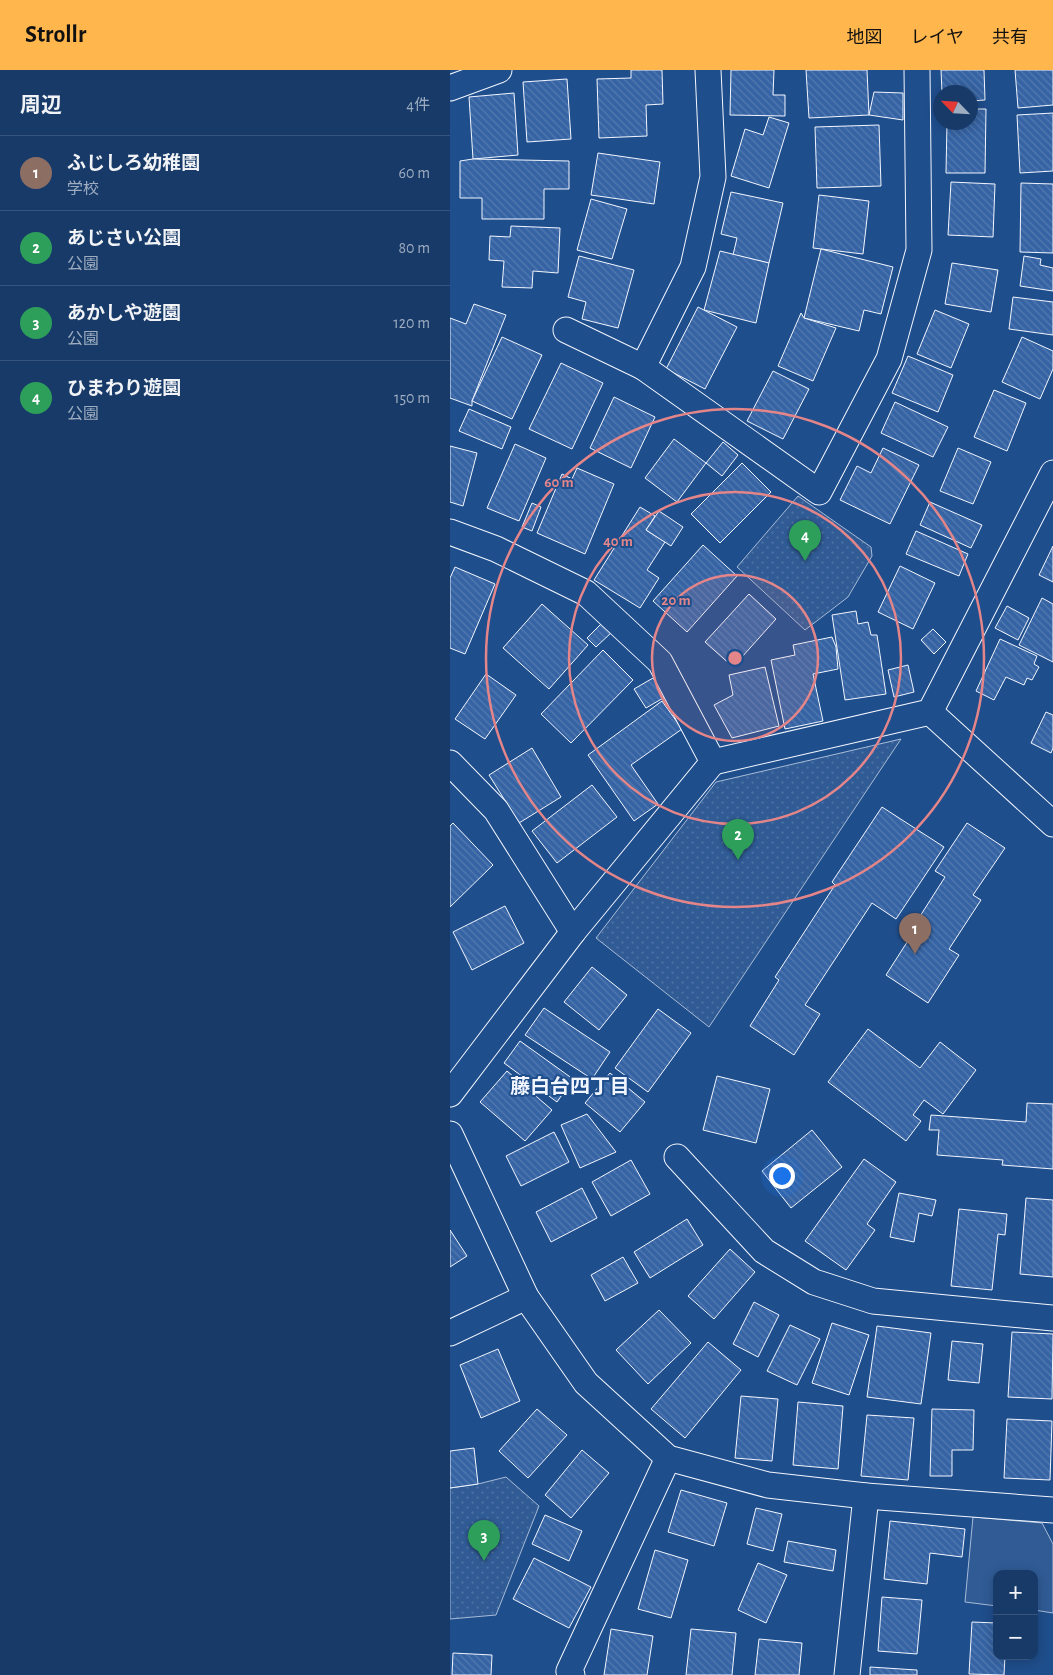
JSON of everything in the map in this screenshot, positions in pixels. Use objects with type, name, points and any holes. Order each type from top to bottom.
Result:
[{"type":"street","points":[[450,88],[499,70]]},
{"type":"street","points":[[643,367],[693,267],[713,177],[708,70]]},
{"type":"street","points":[[566,330],[643,367],[819,492],[889,359],[918,250],[917,70]]},
{"type":"street","points":[[450,1094],[573,932],[713,762],[930,712],[1053,473]]},
{"type":"street","points":[[450,532],[496,549],[586,593],[660,662],[713,762]]},
{"type":"street","points":[[930,712],[1053,824]]},
{"type":"street","points":[[450,763],[496,810],[573,932]]},
{"type":"street","points":[[450,1134],[526,1297],[586,1382],[668,1458],[768,1485],[866,1496],[1053,1510]]},
{"type":"street","points":[[677,1157],[764,1251],[814,1282],[873,1301],[1053,1318]]},
{"type":"street","points":[[450,1333],[526,1297]]},
{"type":"street","points":[[572,1675],[569,1671],[668,1458]]},
{"type":"street","points":[[847,1675],[866,1496]]},
{"type":"shaded area","points":[[798,496],[871,547],[872,556],[848,597],[805,630],[737,567]]},
{"type":"shaded area","points":[[901,739],[709,1027],[596,938],[716,782]]},
{"type":"shaded area","points":[[506,1477],[539,1506],[496,1615],[450,1619],[450,1488]]},
{"type":"shaded area","points":[[973,1517],[1042,1523],[1053,1544],[1053,1613],[1038,1611],[1038,1570],[993,1570],[993,1606],[965,1602]]},
{"type":"building","points":[[631,70],[662,70],[663,104],[646,105],[647,136],[599,138],[597,79],[631,78]]},
{"type":"building","points":[[731,70],[774,70],[773,95],[785,95],[785,116],[730,115]]},
{"type":"building","points":[[806,70],[867,70],[869,115],[809,118]]},
{"type":"building","points":[[941,70],[984,70],[985,100],[978,100],[978,85],[942,85]]},
{"type":"building","points":[[1015,70],[1053,70],[1053,105],[1018,108]]},
{"type":"building","points":[[567,79],[571,139],[527,142],[523,82]]},
{"type":"building","points":[[874,92],[903,93],[903,120],[869,115]]},
{"type":"building","points":[[514,93],[518,155],[473,159],[469,97]]},
{"type":"building","points":[[978,109],[986,109],[985,173],[946,173],[947,130],[978,130]]},
{"type":"building","points":[[1053,113],[1053,171],[1020,173],[1017,115]]},
{"type":"building","points":[[769,117],[789,123],[769,188],[731,176],[745,129],[763,135]]},
{"type":"building","points":[[879,125],[881,186],[817,188],[815,127]]},
{"type":"building","points":[[598,153],[660,162],[654,204],[591,195]]},
{"type":"building","points":[[473,159],[569,161],[569,189],[544,189],[544,219],[482,219],[482,198],[460,198],[460,161]]},
{"type":"building","points":[[951,182],[995,184],[993,237],[948,235]]},
{"type":"building","points":[[1021,183],[1053,184],[1053,253],[1020,252]]},
{"type":"building","points":[[731,192],[783,203],[769,263],[733,255],[737,238],[721,234]]},
{"type":"building","points":[[819,195],[869,201],[863,254],[813,248]]},
{"type":"building","points":[[591,199],[627,209],[612,259],[577,250]]},
{"type":"building","points":[[511,226],[560,228],[558,273],[533,271],[532,288],[502,287],[504,261],[489,260],[490,236],[510,237]]},
{"type":"building","points":[[821,249],[893,267],[881,314],[864,310],[859,331],[804,318]]},
{"type":"building","points":[[720,251],[769,263],[756,323],[704,310]]},
{"type":"building","points":[[579,256],[634,270],[618,328],[582,319],[586,302],[568,297]]},
{"type":"building","points":[[1024,256],[1041,259],[1040,265],[1053,268],[1053,291],[1020,286]]},
{"type":"building","points":[[952,263],[998,270],[991,312],[945,304]]},
{"type":"building","points":[[1013,297],[1053,302],[1053,335],[1009,329]]},
{"type":"building","points":[[474,304],[506,315],[472,401],[472,406],[450,398],[450,318],[466,324]]},
{"type":"building","points":[[698,307],[737,327],[705,389],[666,369]]},
{"type":"building","points":[[935,310],[969,324],[951,368],[917,354]]},
{"type":"building","points":[[801,313],[804,318],[836,328],[813,381],[778,366]]},
{"type":"building","points":[[502,337],[542,355],[512,419],[472,401]]},
{"type":"building","points":[[1022,337],[1053,351],[1053,369],[1040,399],[1002,382]]},
{"type":"building","points":[[908,356],[953,375],[938,412],[892,393]]},
{"type":"building","points":[[561,363],[603,383],[572,449],[529,429]]},
{"type":"building","points":[[773,371],[809,389],[783,439],[747,421]]},
{"type":"building","points":[[994,390],[1026,403],[1007,451],[974,437]]},
{"type":"building","points":[[614,397],[655,417],[631,468],[590,448]]},
{"type":"building","points":[[895,402],[948,427],[933,457],[881,433]]},
{"type":"building","points":[[469,409],[511,427],[502,449],[459,431]]},
{"type":"building","points":[[674,439],[706,463],[677,502],[645,478]]},
{"type":"building","points":[[723,442],[738,455],[722,476],[706,463]]},
{"type":"building","points":[[515,444],[546,458],[519,521],[487,508]]},
{"type":"building","points":[[450,446],[477,453],[463,506],[450,502]]},
{"type":"building","points":[[883,448],[919,465],[890,524],[840,500],[857,466],[871,473]]},
{"type":"building","points":[[958,448],[991,462],[973,504],[940,491]]},
{"type":"building","points":[[742,463],[771,492],[720,543],[691,514]]},
{"type":"building","points":[[577,468],[614,484],[585,554],[537,533],[562,474],[572,479]]},
{"type":"building","points":[[930,502],[982,525],[971,548],[920,525]]},
{"type":"building","points":[[532,503],[541,507],[532,531],[522,527]]},
{"type":"building","points":[[640,507],[655,516],[646,530],[665,542],[647,570],[659,578],[640,608],[594,580]]},
{"type":"building","points":[[659,511],[683,527],[671,546],[646,530]]},
{"type":"building","points":[[916,531],[968,554],[959,576],[906,554]]},
{"type":"building","points":[[703,545],[737,576],[687,632],[653,601]]},
{"type":"building","points":[[1053,546],[1053,582],[1039,575]]},
{"type":"building","points":[[900,566],[935,583],[913,629],[878,612]]},
{"type":"building","points":[[455,567],[495,584],[465,654],[450,648],[450,578]]},
{"type":"building","points":[[749,594],[776,619],[733,667],[705,642]]},
{"type":"building","points":[[1042,598],[1053,604],[1053,662],[1019,645]]},
{"type":"building","points":[[542,604],[588,645],[549,689],[503,648]]},
{"type":"building","points":[[1007,606],[1029,618],[1018,640],[995,628]]},
{"type":"building","points":[[856,611],[858,624],[868,622],[871,635],[877,635],[886,694],[845,700],[832,615]]},
{"type":"building","points":[[602,623],[612,632],[596,647],[587,638]]},
{"type":"building","points":[[933,629],[946,642],[934,654],[921,640]]},
{"type":"building","points":[[832,637],[836,647],[838,669],[813,674],[823,721],[785,729],[771,660],[795,655],[793,645]]},
{"type":"building","points":[[1000,639],[1037,656],[1034,664],[1039,667],[1032,680],[1027,678],[1024,685],[1006,677],[994,700],[976,691]]},
{"type":"building","points":[[603,650],[633,680],[571,743],[541,714]]},
{"type":"building","points":[[908,665],[914,692],[894,697],[888,670]]},
{"type":"building","points":[[765,667],[779,726],[732,738],[714,705],[733,695],[729,675]]},
{"type":"building","points":[[486,674],[516,695],[485,739],[455,719]]},
{"type":"building","points":[[653,678],[665,697],[646,708],[634,689]]},
{"type":"building","points":[[662,701],[682,729],[631,765],[658,804],[634,821],[588,755]]},
{"type":"building","points":[[1046,712],[1053,715],[1053,748],[1051,753],[1031,743]]},
{"type":"building","points":[[532,748],[561,797],[519,823],[489,775]]},
{"type":"building","points":[[592,785],[617,817],[557,863],[532,831]]},
{"type":"building","points":[[882,807],[944,847],[896,919],[872,903],[805,1005],[820,1014],[794,1055],[750,1026],[779,980],[775,977],[835,885],[832,882]]},
{"type":"building","points":[[453,823],[493,865],[450,907],[450,826]]},
{"type":"building","points":[[967,823],[1005,848],[973,895],[981,900],[949,949],[959,955],[928,1003],[886,975],[911,936],[908,935],[945,877],[935,871]]},
{"type":"building","points":[[505,906],[524,943],[472,970],[453,932]]},
{"type":"building","points":[[592,967],[627,995],[599,1030],[564,1002]]},
{"type":"building","points":[[544,1008],[610,1052],[592,1079],[525,1035]]},
{"type":"building","points":[[658,1009],[691,1033],[648,1092],[615,1068]]},
{"type":"building","points":[[868,1029],[920,1068],[940,1042],[976,1070],[943,1114],[924,1100],[913,1115],[921,1121],[906,1141],[828,1082]]},
{"type":"building","points":[[520,1041],[573,1079],[557,1102],[504,1063]]},
{"type":"building","points":[[507,1071],[552,1110],[525,1141],[480,1102]]},
{"type":"building","points":[[610,1073],[645,1102],[620,1132],[585,1103]]},
{"type":"building","points":[[717,1076],[770,1089],[756,1143],[703,1130]]},
{"type":"building","points":[[1027,1103],[1053,1104],[1053,1169],[1002,1165],[1003,1160],[937,1155],[939,1130],[929,1130],[931,1115],[1026,1122]]},
{"type":"building","points":[[587,1114],[616,1152],[580,1168],[561,1125]]},
{"type":"building","points":[[812,1130],[842,1167],[791,1208],[762,1171]]},
{"type":"building","points":[[554,1132],[569,1162],[521,1186],[506,1156]]},
{"type":"building","points":[[864,1159],[896,1182],[867,1224],[875,1230],[846,1270],[805,1241]]},
{"type":"building","points":[[631,1160],[650,1194],[611,1216],[592,1182]]},
{"type":"building","points":[[582,1188],[597,1218],[551,1242],[536,1212]]},
{"type":"building","points":[[899,1193],[936,1200],[932,1216],[919,1213],[914,1242],[890,1237]]},
{"type":"building","points":[[1026,1198],[1053,1200],[1053,1277],[1020,1274]]},
{"type":"building","points":[[959,1209],[1007,1214],[1005,1235],[998,1234],[992,1290],[951,1286]]},
{"type":"building","points":[[687,1219],[703,1245],[650,1278],[634,1252]]},
{"type":"building","points":[[450,1230],[467,1256],[450,1267]]},
{"type":"building","points":[[730,1249],[755,1272],[714,1319],[688,1296]]},
{"type":"building","points":[[623,1257],[638,1283],[605,1301],[591,1275]]},
{"type":"building","points":[[754,1302],[779,1315],[758,1357],[733,1344]]},
{"type":"building","points":[[659,1310],[691,1343],[648,1384],[616,1350]]},
{"type":"building","points":[[832,1323],[869,1335],[849,1395],[812,1383]]},
{"type":"building","points":[[790,1325],[820,1339],[797,1385],[767,1371]]},
{"type":"building","points":[[877,1326],[931,1333],[921,1404],[867,1397]]},
{"type":"building","points":[[1012,1332],[1053,1334],[1052,1399],[1008,1397]]},
{"type":"building","points":[[952,1341],[983,1344],[979,1383],[948,1380]]},
{"type":"building","points":[[708,1342],[741,1370],[685,1438],[651,1409]]},
{"type":"building","points":[[498,1349],[520,1401],[481,1418],[460,1365]]},
{"type":"building","points":[[741,1396],[778,1399],[772,1461],[735,1458]]},
{"type":"building","points":[[798,1402],[843,1406],[838,1469],[793,1465]]},
{"type":"building","points":[[537,1409],[567,1435],[528,1478],[499,1451]]},
{"type":"building","points":[[932,1409],[974,1410],[973,1450],[952,1450],[952,1476],[930,1476]]},
{"type":"building","points":[[867,1415],[914,1418],[908,1480],[861,1476]]},
{"type":"building","points":[[1007,1419],[1052,1421],[1050,1480],[1004,1478]]},
{"type":"building","points":[[474,1448],[478,1484],[450,1488],[450,1451]]},
{"type":"building","points":[[582,1450],[609,1473],[571,1518],[545,1495]]},
{"type":"building","points":[[681,1490],[727,1503],[714,1546],[668,1532]]},
{"type":"building","points":[[756,1508],[782,1514],[773,1551],[747,1544]]},
{"type":"building","points":[[545,1515],[582,1531],[569,1561],[532,1544]]},
{"type":"building","points":[[890,1521],[965,1529],[962,1557],[930,1553],[927,1584],[884,1579]]},
{"type":"building","points":[[788,1541],[836,1550],[833,1571],[784,1562]]},
{"type":"building","points":[[655,1550],[688,1560],[671,1618],[638,1609]]},
{"type":"building","points":[[534,1558],[591,1587],[569,1628],[513,1599]]},
{"type":"building","points":[[758,1563],[787,1575],[766,1623],[738,1610]]},
{"type":"building","points":[[882,1597],[922,1600],[917,1654],[878,1651]]},
{"type":"building","points":[[972,1622],[993,1623],[993,1660],[1005,1660],[1004,1675],[969,1674]]},
{"type":"building","points":[[611,1629],[653,1636],[647,1675],[604,1675]]},
{"type":"building","points":[[691,1629],[736,1633],[732,1675],[686,1675]]},
{"type":"building","points":[[759,1639],[802,1643],[799,1675],[755,1675]]},
{"type":"building","points":[[453,1653],[492,1655],[491,1675],[452,1675]]},
{"type":"building","points":[[870,1667],[917,1670],[917,1675],[870,1675]]},
{"type":"place","name":"ひまわり遊園","points":[[805,561]]},
{"type":"place","name":"あじさい公園","points":[[738,860]]},
{"type":"place","name":"ふじしろ幼稚園","points":[[915,954]]},
{"type":"place","name":"あかしや遊園","points":[[484,1561]]},
{"type":"district","name":"藤白台四丁目","points":[[570,1087]]}]
